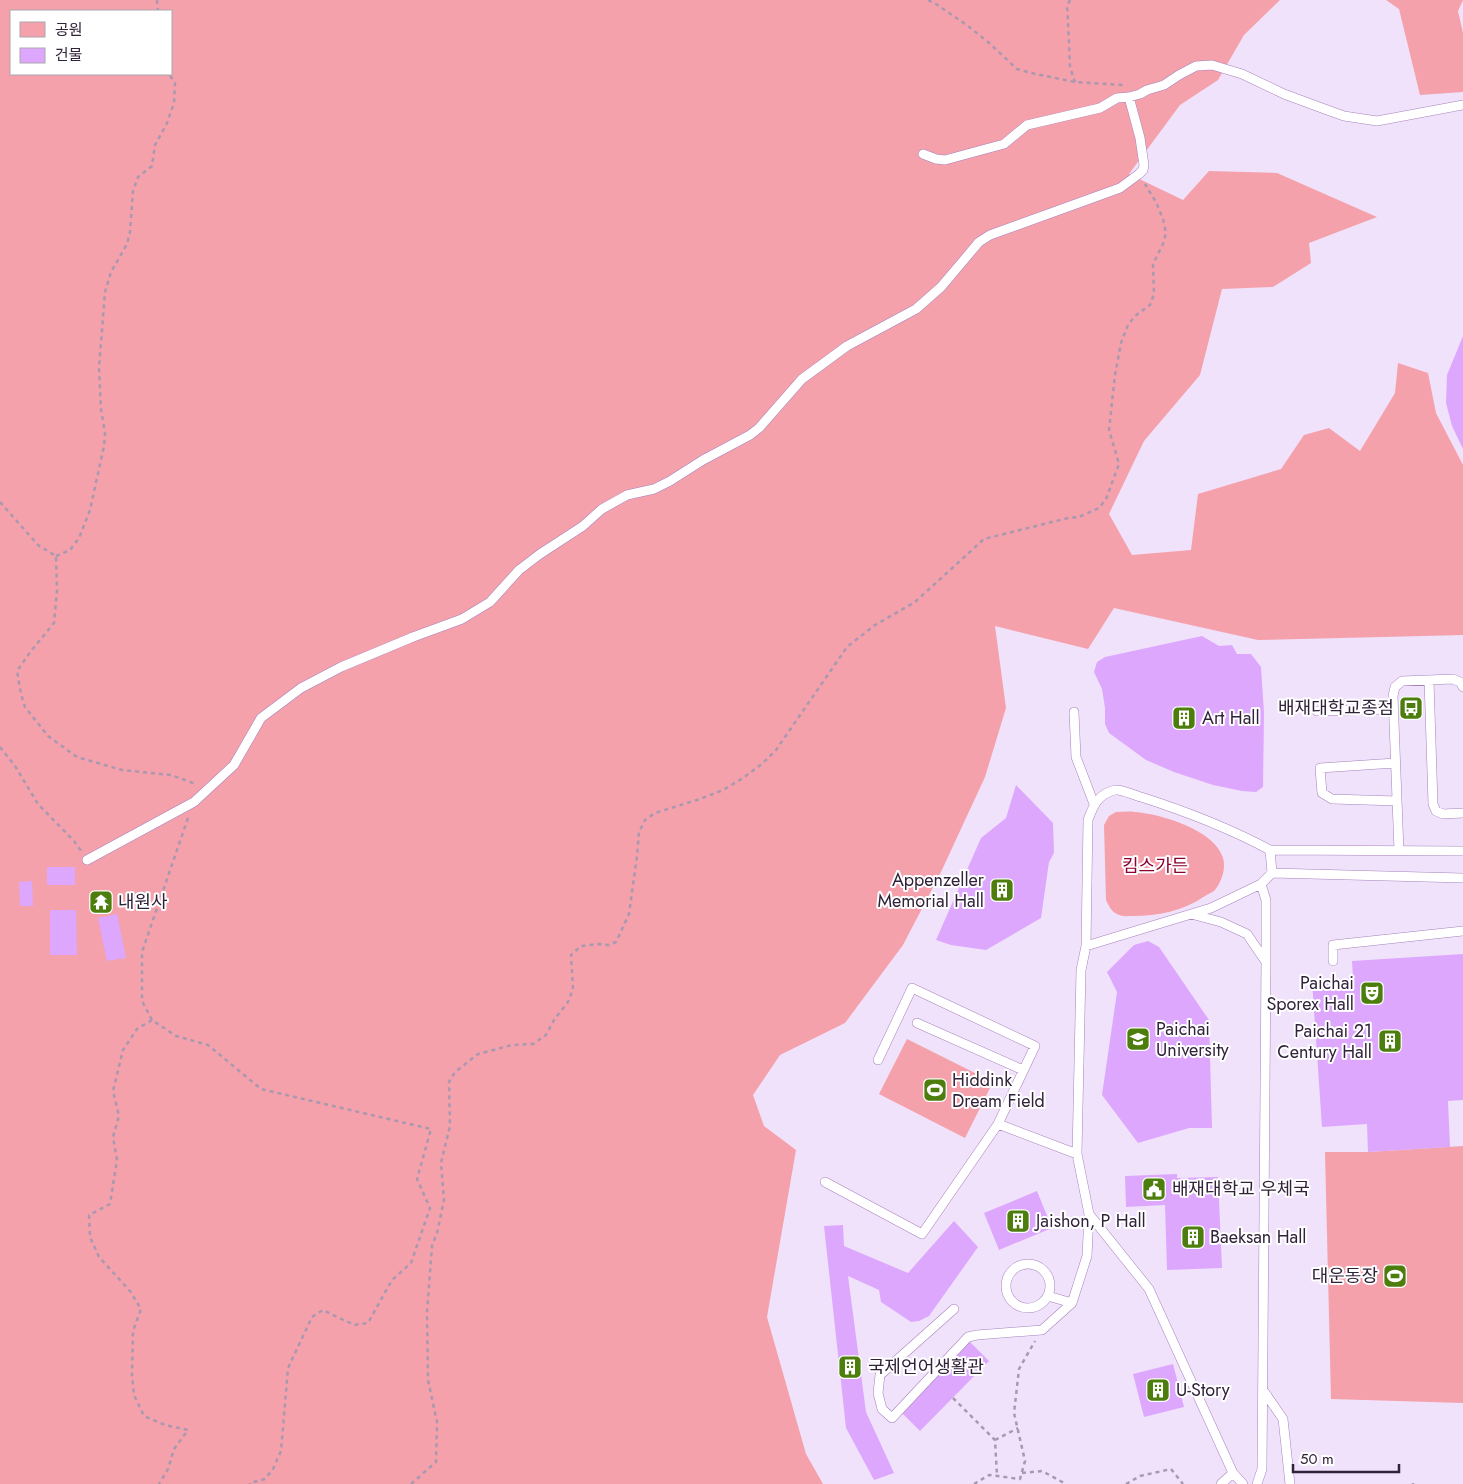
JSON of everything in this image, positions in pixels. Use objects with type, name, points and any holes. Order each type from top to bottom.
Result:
[{"type":"lane","points":[[923,154],[936,159],[946,160],[1004,144],[1027,125],[1100,108],[1117,98],[1140,94],[1164,85],[1196,66],[1212,65],[1242,74],[1284,94],[1344,116],[1377,121],[1463,105]]},
{"type":"lane","points":[[87,860],[194,802],[234,765],[260,718],[301,688],[341,667],[462,619],[490,602],[519,570],[583,526],[602,509],[627,495],[654,489],[670,481],[703,460],[750,435],[759,428],[802,379],[847,346],[916,308],[928,298],[941,287],[979,242],[990,235],[1120,188],[1143,170],[1144,165],[1140,138],[1129,97]]},
{"type":"lane","points":[[1399,851],[1393,696],[1396,687],[1402,681],[1453,679],[1460,682],[1463,687]]},
{"type":"lane","points":[[1429,680],[1433,804],[1436,812],[1443,814],[1463,813]]},
{"type":"lane","points":[[1317,711],[1394,709]]},
{"type":"lane","points":[[1074,712],[1076,756],[1094,804]]},
{"type":"lane","points":[[1395,763],[1320,768],[1322,794],[1332,799],[1397,801]]},
{"type":"lane","points":[[954,1309],[880,1375],[878,1393],[882,1409],[892,1418],[968,1337],[1042,1330],[1072,1303],[1087,1256],[1089,1214],[1077,1154],[1081,970],[1086,946],[1088,820],[1094,804],[1103,794],[1117,790],[1178,809],[1247,837],[1270,850],[1463,851]]},
{"type":"lane","points":[[1270,850],[1272,873]]},
{"type":"lane","points":[[1086,946],[1211,908],[1261,884],[1272,873],[1463,878]]},
{"type":"lane","points":[[1257,1484],[1262,1469],[1266,962],[1266,900],[1261,884]]},
{"type":"lane","points":[[1190,914],[1221,922],[1247,934],[1266,962]]},
{"type":"lane","points":[[1333,961],[1333,945],[1463,931]]},
{"type":"lane","points":[[825,1182],[922,1234],[998,1124],[1035,1046],[912,988],[878,1060]]},
{"type":"lane","points":[[918,1023],[1023,1070]]},
{"type":"lane","points":[[998,1124],[1077,1154]]},
{"type":"lane","points":[[1089,1214],[1149,1289],[1233,1473],[1243,1484]]},
{"type":"lane","points":[[1034,1265],[1046,1274],[1050,1288],[1048,1296],[1038,1306],[1024,1308],[1017,1306],[1008,1296],[1006,1289],[1009,1275],[1020,1266],[1034,1265]]},
{"type":"lane","points":[[1048,1296],[1072,1303]]},
{"type":"lane","points":[[1263,1390],[1283,1419],[1290,1484]]},
{"type":"lane","points":[[1221,1484],[1233,1473]]},
{"type":"path","points":[[928,0],[968,26],[1017,69],[1074,82],[1129,85],[1140,94]]},
{"type":"path","points":[[1070,0],[1067,6],[1068,30],[1070,67],[1074,82]]},
{"type":"path","points":[[56,556],[70,550],[79,538],[90,510],[104,446],[105,433],[100,410],[99,368],[105,292],[111,272],[127,244],[130,232],[133,191],[138,177],[152,166],[156,146],[174,103],[174,82],[170,75]]},
{"type":"path","points":[[410,1484],[436,1462],[437,1422],[428,1380],[427,1312],[432,1246],[437,1233],[444,1200],[441,1163],[450,1126],[449,1082],[455,1072],[478,1054],[512,1045],[533,1044],[546,1035],[554,1020],[568,1002],[573,989],[571,956],[581,946],[610,945],[616,942],[629,914],[639,832],[645,820],[655,813],[723,790],[763,763],[776,750],[847,647],[875,625],[915,602],[984,539],[1068,518],[1079,517],[1099,508],[1106,499],[1119,464],[1109,430],[1115,375],[1121,343],[1128,324],[1150,305],[1154,294],[1153,264],[1166,233],[1156,202],[1145,185],[1143,170]]},
{"type":"path","points":[[0,502],[38,545],[56,556]]},
{"type":"path","points":[[56,556],[57,590],[54,623],[17,671],[25,707],[48,736],[76,757],[122,770],[171,775],[197,783],[194,802],[142,952],[142,1001],[152,1020],[176,1036],[208,1045],[261,1089],[431,1129],[417,1179],[430,1208],[411,1264],[392,1280],[368,1323],[354,1326],[323,1310],[312,1318],[288,1368],[281,1452],[273,1470],[265,1479],[250,1484]]},
{"type":"path","points":[[0,747],[15,766],[38,804],[74,841],[87,860]]},
{"type":"path","points":[[152,1020],[137,1029],[122,1050],[113,1091],[119,1116],[113,1137],[117,1160],[110,1204],[89,1215],[90,1237],[99,1257],[130,1291],[142,1309],[133,1331],[132,1376],[134,1395],[144,1416],[165,1425],[188,1430],[174,1449],[168,1469],[159,1484]]},
{"type":"path","points":[[974,1484],[989,1475],[1020,1479],[1026,1461],[1014,1413],[1019,1369],[1042,1330]]},
{"type":"path","points":[[953,1398],[995,1440],[997,1476]]},
{"type":"path","points":[[995,1440],[1018,1428]]},
{"type":"path","points":[[1126,1484],[1140,1476],[1171,1469],[1183,1484]]},
{"type":"path","points":[[1022,1473],[1042,1471],[1066,1484]]},
{"type":"green space","points":[[0,0],[1280,0],[1244,35],[1218,80],[1180,105],[1129,174],[1183,200],[1209,171],[1277,173],[1377,217],[1309,243],[1311,263],[1273,287],[1222,289],[1200,375],[1144,441],[1109,514],[1132,555],[1191,550],[1198,494],[1281,469],[1304,435],[1329,428],[1360,451],[1395,393],[1398,363],[1428,373],[1436,413],[1463,465],[1463,635],[1258,640],[1114,608],[1088,649],[995,626],[1006,708],[985,777],[941,872],[903,945],[845,1023],[780,1055],[753,1095],[764,1126],[796,1150],[767,1317],[806,1454],[823,1484],[0,1484]]},
{"type":"green space","points":[[1386,0],[1463,0],[1458,11],[1463,33],[1463,92],[1420,95],[1399,9]]},
{"type":"green space","name":"킴스가든","points":[[1116,812],[1146,813],[1159,816],[1186,825],[1210,839],[1218,848],[1224,862],[1223,874],[1215,890],[1197,901],[1170,912],[1127,916],[1115,913],[1106,900],[1104,825],[1109,816]]},
{"type":"green space","name":"Hiddink Dream Field","points":[[907,1039],[993,1082],[965,1138],[879,1094]]},
{"type":"green space","name":"대운동장","points":[[1463,1146],[1463,1403],[1331,1399],[1325,1152],[1368,1152]]},
{"type":"building","points":[[1463,336],[1463,449],[1452,426],[1446,403],[1447,375]]},
{"type":"building","name":"Art Hall","points":[[1202,636],[1219,646],[1232,645],[1237,654],[1251,654],[1261,667],[1264,713],[1263,787],[1256,792],[1213,785],[1146,760],[1109,733],[1105,724],[1102,689],[1094,672],[1097,662],[1105,657]]},
{"type":"building","name":"Appenzeller Memorial Hall","points":[[1016,785],[1053,823],[1054,853],[1049,862],[1041,918],[986,950],[951,945],[936,940],[981,838],[1006,818]]},
{"type":"building","points":[[47,867],[75,867],[75,885],[47,885]]},
{"type":"building","points":[[32,881],[33,906],[20,906],[19,882]]},
{"type":"building","points":[[50,910],[76,910],[77,955],[50,955]]},
{"type":"building","points":[[117,914],[126,958],[107,961],[98,918]]},
{"type":"building","points":[[1148,941],[1159,947],[1209,1020],[1212,1128],[1189,1128],[1138,1143],[1102,1095],[1117,992],[1107,972],[1134,945]]},
{"type":"building","name":"Paichai 21 Century Hall","points":[[1463,954],[1463,1100],[1448,1101],[1450,1147],[1368,1152],[1367,1124],[1322,1127],[1312,981],[1353,978],[1352,961]]},
{"type":"building","name":"Baeksan Hall","points":[[1177,1174],[1177,1178],[1218,1177],[1222,1268],[1167,1270],[1165,1205],[1126,1207],[1125,1176]]},
{"type":"building","name":"Jaishon, P Hall","points":[[1037,1191],[1052,1228],[999,1250],[984,1213]]},
{"type":"building","name":"국제언어생활관","points":[[954,1221],[978,1247],[929,1316],[919,1321],[911,1322],[881,1302],[879,1290],[848,1276],[866,1412],[894,1473],[874,1480],[846,1428],[824,1226],[843,1225],[844,1246],[908,1273]]},
{"type":"building","points":[[969,1341],[989,1361],[920,1431],[900,1411]]},
{"type":"building","name":"U-Story","points":[[1173,1364],[1184,1407],[1144,1417],[1133,1374]]},
{"type":"place","name":"배재대학교종점","points":[[1411,708]]},
{"type":"place","name":"Art Hall","points":[[1184,718]]},
{"type":"place","name":"Appenzeller Memorial Hall","points":[[1002,890]]},
{"type":"place","name":"내원사","points":[[101,902]]},
{"type":"place","name":"Paichai Sporex Hall","points":[[1372,993]]},
{"type":"place","name":"Paichai University","points":[[1138,1039]]},
{"type":"place","name":"Paichai 21 Century Hall","points":[[1390,1041]]},
{"type":"place","name":"Hiddink Dream Field","points":[[935,1090]]},
{"type":"place","name":"배재대학교 우체국","points":[[1154,1189]]},
{"type":"place","name":"Jaishon, P Hall","points":[[1018,1221]]},
{"type":"place","name":"Baeksan Hall","points":[[1193,1237]]},
{"type":"place","name":"대운동장","points":[[1395,1276]]},
{"type":"place","name":"국제언어생활관","points":[[850,1367]]},
{"type":"place","name":"U-Story","points":[[1158,1390]]}]
